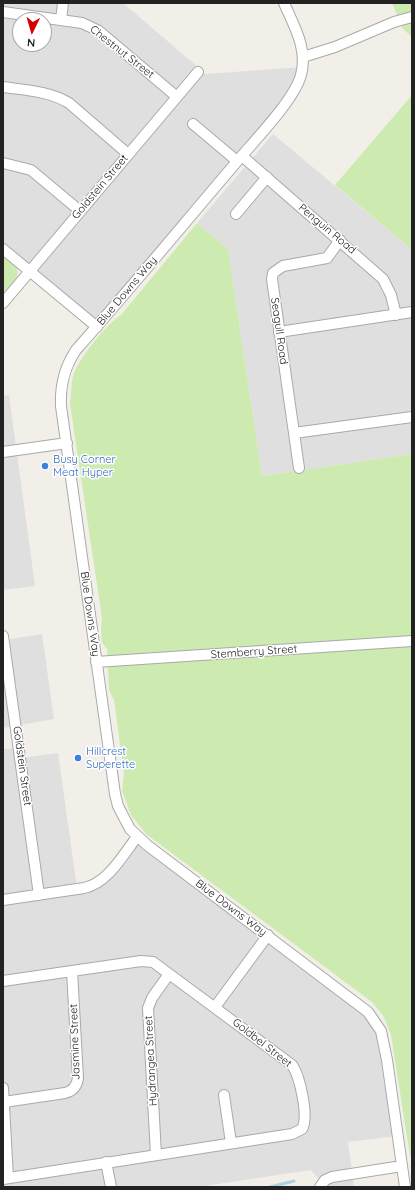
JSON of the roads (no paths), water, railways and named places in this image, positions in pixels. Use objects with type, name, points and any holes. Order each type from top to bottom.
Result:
[{"type":"street","points":[[61,20],[63,3]]},
{"type":"street","name":"Blue Downs Way","points":[[286,4],[298,35],[303,56],[301,74],[291,97],[69,360],[61,383],[61,406],[115,794],[123,818],[137,837],[268,935],[368,1012],[375,1020],[380,1031],[386,1060],[405,1187]]},
{"type":"street","name":"Chestnut Street","points":[[3,12],[82,23],[99,31],[177,97]]},
{"type":"street","points":[[303,56],[335,47],[394,22],[412,17]]},
{"type":"street","name":"Goldstein Street","points":[[3,303],[198,72]]},
{"type":"street","points":[[3,87],[50,94],[60,98],[69,103],[128,154]]},
{"type":"street","name":"Penguin Road","points":[[193,124],[267,177],[383,279],[391,295],[396,315]]},
{"type":"street","points":[[3,163],[31,170],[80,211]]},
{"type":"street","points":[[236,214],[267,177]]},
{"type":"street","name":"Seagull Road","points":[[299,468],[272,284],[273,273],[283,266],[327,258],[340,240]]},
{"type":"street","points":[[3,249],[97,327]]},
{"type":"street","points":[[279,332],[412,312]]},
{"type":"street","points":[[294,432],[412,417]]},
{"type":"street","points":[[3,452],[66,443]]},
{"type":"street","name":"Goldstein Street","points":[[3,636],[39,895]]},
{"type":"street","name":"Stemberry Street","points":[[96,662],[412,641]]},
{"type":"street","points":[[3,900],[84,888],[100,882],[137,837]]},
{"type":"street","points":[[215,1007],[268,935]]},
{"type":"street","name":"Goldbel Street","points":[[3,981],[145,960],[153,962],[292,1065],[299,1077],[305,1118],[304,1126],[296,1133],[6,1179]]},
{"type":"street","name":"Jasmine Street","points":[[4,1102],[68,1092],[76,1086],[78,1078],[72,971]]},
{"type":"street","name":"Hydrangea Street","points":[[156,1155],[148,1008],[152,998],[169,974]]},
{"type":"street","points":[[3,1088],[6,1179]]},
{"type":"street","points":[[224,1095],[231,1144]]},
{"type":"street","points":[[106,1162],[111,1187]]},
{"type":"street","points":[[320,1187],[325,1180],[332,1177],[402,1166]]},
{"type":"waterway","points":[[270,1187],[294,1181]]},
{"type":"place","name":"Busy Corner Meat Hyper","points":[[45,466]]},
{"type":"place","name":"Hillcrest Superette","points":[[78,758]]}]
